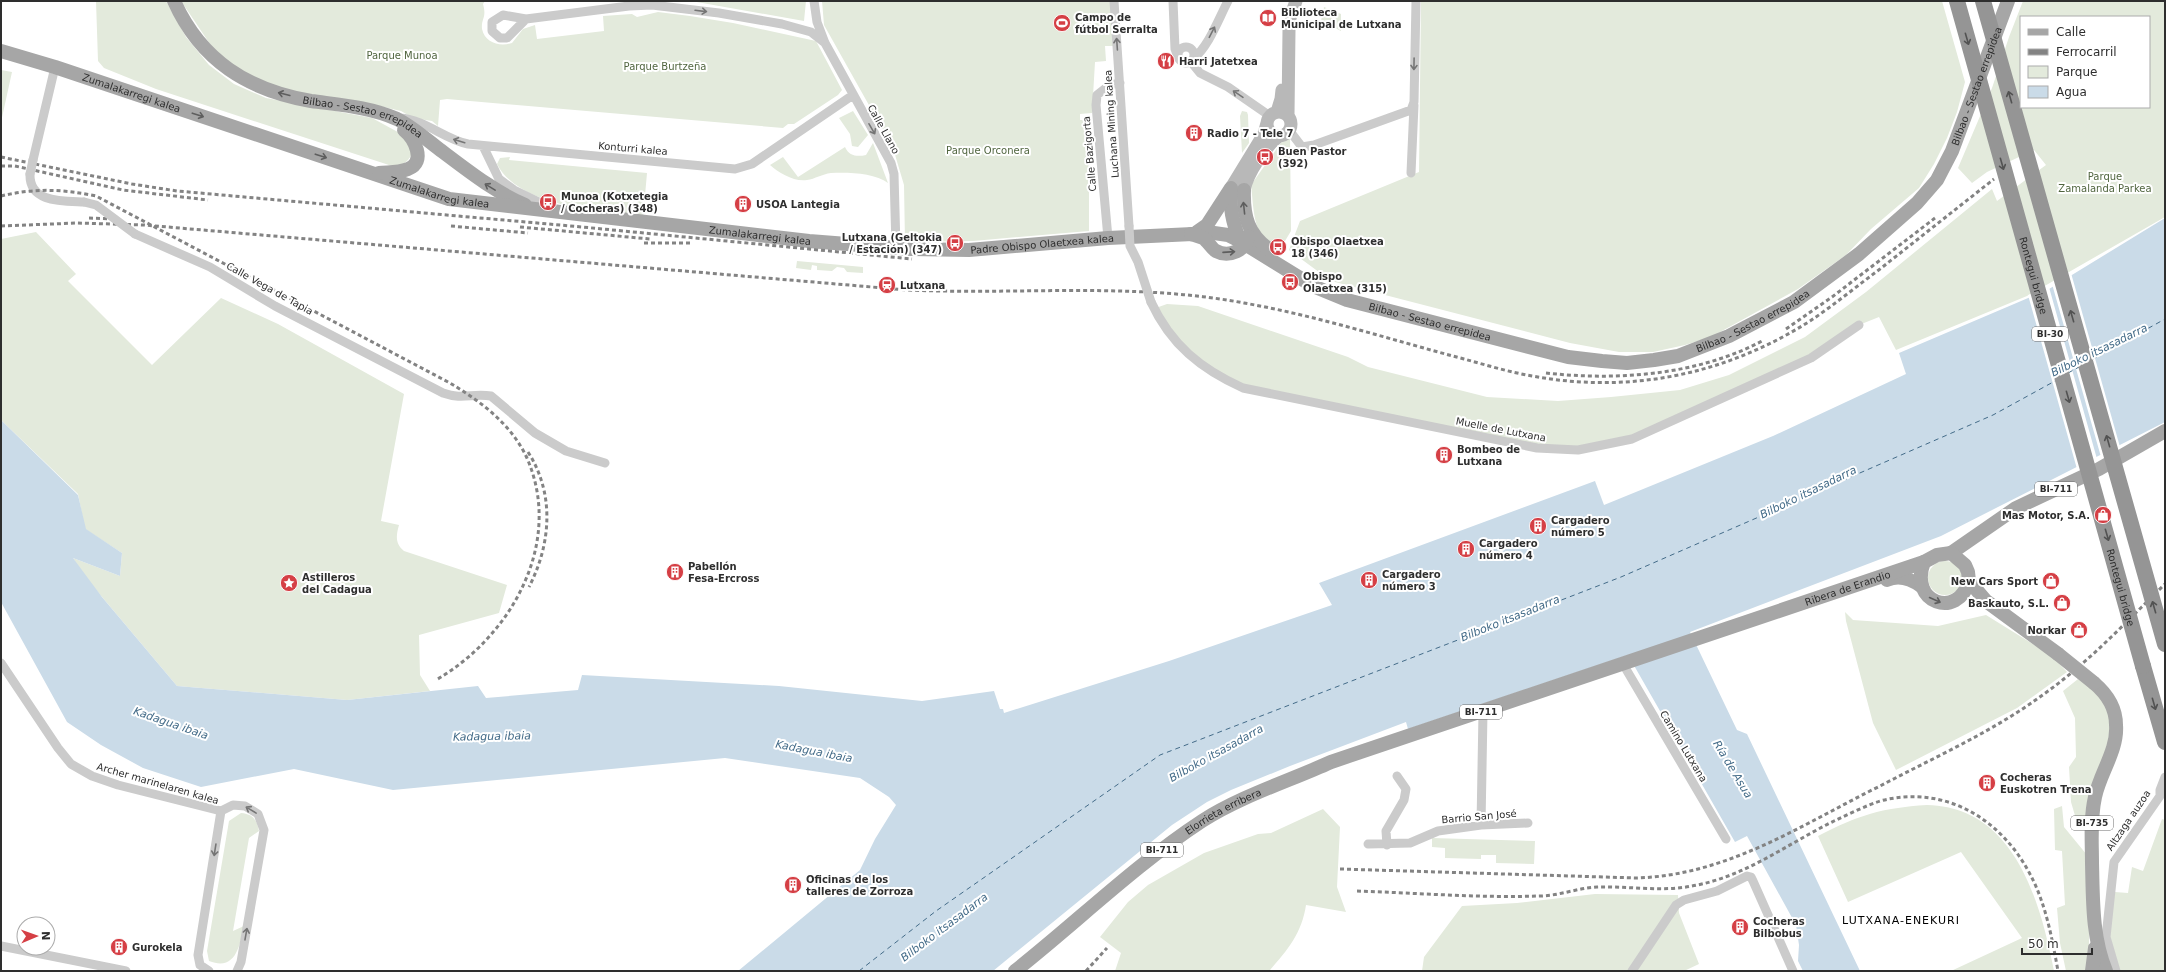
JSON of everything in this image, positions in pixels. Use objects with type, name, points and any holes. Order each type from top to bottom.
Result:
[{"type":"highway","name":"Rontegui bridge","points":[[1957,1],[2165,742]]},
{"type":"highway","name":"BI-30","points":[[1984,1],[2165,644]]},
{"type":"main road","name":"Bilbao - Sestao errepidea","points":[[174,1],[191,32],[206,50],[223,66],[244,80],[264,89],[309,100],[356,108],[393,119],[487,186],[525,205],[575,212]]},
{"type":"main road","points":[[1287,1],[1283,13],[1281,99],[1276,116],[1269,130],[1288,135]]},
{"type":"main road","points":[[1193,233],[1203,238],[1216,251],[1226,253],[1232,253],[1240,250],[1246,237],[1233,223],[1230,204],[1264,134],[1276,116],[1290,18],[1296,1]]},
{"type":"main road","name":"Bilbao - Sestao errepidea","points":[[1246,237],[1348,300],[1568,357],[1627,362],[1678,356],[1729,336],[1794,302],[1859,254],[1917,203],[1937,180],[1952,151],[2008,3]]},
{"type":"main road","name":"Zumalakarregi kalea","points":[[1,51],[54,67],[449,199],[575,212],[801,240],[896,248]]},
{"type":"main road","points":[[1276,116],[1291,122],[1288,135]]},
{"type":"main road","points":[[370,173],[397,172],[410,169],[417,160],[417,150],[412,137],[393,119]]},
{"type":"main road","points":[[1193,233],[1207,225],[1238,189],[1270,143],[1288,135]]},
{"type":"main road","name":"Padre Obispo Olaetxea kalea","points":[[896,248],[969,250],[1108,238],[1193,233],[1215,229],[1246,237]]},
{"type":"main road","name":"BI-711","points":[[1924,562],[1937,555],[1951,553],[2016,508],[2099,469],[2165,431]]},
{"type":"main road","name":"BI-711","points":[[1965,565],[1971,550],[2013,520],[2107,474],[2165,441]]},
{"type":"main road","points":[[1951,553],[1965,565],[1968,572],[1969,581],[1986,601]]},
{"type":"main road","points":[[1921,586],[1920,578],[1924,562]]},
{"type":"main road","name":"Ribera de Erandio","points":[[1627,663],[1770,613],[1924,562]]},
{"type":"main road","name":"Ribera de Erandio","points":[[1770,613],[1820,605],[1895,577],[1915,582],[1921,586]]},
{"type":"main road","points":[[1969,581],[1961,596],[1986,601]]},
{"type":"main road","name":"BI-711","points":[[1921,586],[1930,598],[1938,602],[1950,602],[1961,596]]},
{"type":"main road","name":"BI-735","points":[[1986,601],[2058,654],[2094,683],[2110,702],[2116,725],[2113,747],[2097,789],[2092,813],[2094,921],[2096,941],[2106,971]]},
{"type":"main road","name":"BI-711","points":[[1483,712],[1627,663]]},
{"type":"main road","name":"Elorrieta erribera","points":[[1015,971],[1138,868],[1203,820],[1249,797],[1331,762],[1483,712]]},
{"type":"main road","points":[[2092,971],[2096,941]]},
{"type":"street","points":[[650,1],[662,6]]},
{"type":"street","name":"Calle Llano","points":[[814,1],[815,12],[825,43],[891,163],[894,174],[896,248]]},
{"type":"street","name":"Luchana Mining kalea","points":[[1114,1],[1130,246]]},
{"type":"street","points":[[1173,1],[1175,48],[1178,57],[1183,63],[1192,60],[1199,55],[1228,1]]},
{"type":"street","points":[[1411,173],[1416,1]]},
{"type":"street","points":[[526,19],[632,3],[719,13],[801,29],[815,35],[825,43]]},
{"type":"street","points":[[801,29],[810,25],[815,12]]},
{"type":"street","points":[[1178,57],[1180,50],[1187,48],[1193,52],[1192,60],[1200,73],[1228,87],[1276,116]]},
{"type":"street","name":"Calle Vega de Tapia","points":[[54,67],[30,174],[30,181],[33,190],[43,197],[84,202],[96,206],[135,234],[210,267],[276,306],[443,393],[461,398],[482,395],[490,396],[535,433],[547,440],[566,451],[605,463]]},
{"type":"street","name":"Calle Bazigorta","points":[[1108,238],[1096,105],[1097,95],[1104,88],[1120,83]]},
{"type":"street","name":"Konturri kalea","points":[[393,119],[416,120],[455,141],[497,148],[740,168],[752,164],[853,95]]},
{"type":"street","points":[[1288,135],[1302,147],[1325,141],[1403,114],[1411,110],[1414,102]]},
{"type":"street","points":[[483,146],[499,179],[514,190],[553,208]]},
{"type":"street","points":[[491,163],[493,152],[497,148]]},
{"type":"street","name":"Muelle de Lutxana","points":[[1130,246],[1138,262],[1151,302],[1169,335],[1183,350],[1202,366],[1222,378],[1243,388],[1537,448],[1578,450],[1632,440],[1811,358],[1859,325]]},
{"type":"street","name":"Archer marinelaren kalea","points":[[1,663],[58,748],[71,764],[92,776],[118,785],[221,812],[232,805],[238,805],[252,809],[258,814],[264,830],[241,962],[237,971]]},
{"type":"street","name":"Camino Lutxana","points":[[1627,663],[1726,839]]},
{"type":"street","points":[[1481,825],[1483,712]]},
{"type":"street","points":[[1387,845],[1386,831],[1404,800],[1406,789],[1397,776]]},
{"type":"street","name":"Altzaga auzoa","points":[[2116,971],[2106,938],[2114,862],[2163,797],[2160,790],[2165,777]]},
{"type":"street","name":"Archer marinelaren kalea","points":[[205,970],[198,961],[198,955],[221,812]]},
{"type":"street","name":"Barrio San José","points":[[1368,844],[1387,845],[1410,843],[1438,831],[1481,825],[1528,823]]},
{"type":"street","points":[[1632,971],[1676,904],[1684,900],[1717,891],[1747,876],[1751,877],[1793,971]]},
{"type":"street","points":[[1,946],[126,971]]},
{"type":"green space","points":[[96,1],[166,1],[186,37],[209,65],[234,84],[266,98],[372,118],[407,137],[412,154],[404,163],[392,166],[156,89],[104,68],[98,61]]},
{"type":"green space","points":[[181,1],[485,1],[483,4],[484,15],[482,29],[486,38],[498,44],[512,43],[523,29],[535,25],[537,39],[604,31],[603,16],[632,14],[637,17],[658,12],[690,16],[733,23],[816,41],[842,90],[838,95],[794,124],[788,124],[783,128],[447,99],[440,100],[438,126],[432,121],[413,118],[401,111],[362,102],[311,95],[269,86],[236,73],[210,44]]},
{"type":"green space","points":[[691,1],[806,1],[804,21]]},
{"type":"green space","name":"Parque Orconera","points":[[822,1],[1110,1],[1114,46],[1105,46],[1106,61],[1095,62],[1092,113],[1080,114],[1080,120],[1084,120],[1089,170],[1089,231],[973,241],[905,242],[904,185],[893,148],[824,25]]},
{"type":"green space","points":[[1421,1],[1942,1],[1965,82],[1957,112],[1947,138],[1934,164],[1919,188],[1871,229],[1846,255],[1798,289],[1711,337],[1685,345],[1653,352],[1619,352],[1570,343],[1331,281],[1289,250],[1300,221],[1419,172]]},
{"type":"green space","name":"Parque Zamalanda Parkea","points":[[2023,1],[2165,1],[2165,217],[2027,296],[1896,350],[1879,317],[1859,325],[1811,358],[1632,439],[1560,450],[1243,388],[1202,366],[1153,309],[1167,304],[1198,306],[1348,357],[1368,367],[1487,397],[1558,401],[1680,390],[1729,375],[1805,337],[1866,292],[1992,189],[1997,201],[2046,165],[2034,150],[1987,172],[1972,183],[1958,168],[1992,88]]},
{"type":"green space","points":[[1324,7],[1341,14],[1341,31],[1321,21]]},
{"type":"green space","points":[[1,70],[12,72],[1,122]]},
{"type":"green space","points":[[853,111],[868,135],[858,147],[852,146],[850,134],[839,118]]},
{"type":"green space","points":[[1242,111],[1247,112],[1248,115],[1249,143],[1242,153],[1240,116]]},
{"type":"green space","points":[[1285,137],[1290,137],[1291,231],[1285,241],[1274,242],[1266,240],[1257,225],[1254,215],[1251,185]]},
{"type":"green space","points":[[873,143],[888,183],[869,175],[845,173],[831,173],[813,179],[797,180],[782,174],[770,165],[783,157],[798,177],[845,147],[851,154],[859,156],[866,155]]},
{"type":"green space","points":[[510,157],[509,160],[647,173],[643,218],[584,209],[541,198],[523,189],[508,178],[497,164],[500,158]]},
{"type":"green space","points":[[36,232],[76,274],[68,281],[152,365],[221,298],[278,324],[404,394],[381,521],[399,525],[397,539],[399,545],[404,551],[507,585],[499,613],[419,635],[420,675],[430,691],[347,700],[177,686],[81,572],[73,558],[120,576],[122,553],[85,529],[78,494],[1,420],[1,239]]},
{"type":"green space","points":[[797,261],[863,267],[863,273],[847,272],[844,268],[837,267],[832,271],[817,270],[817,266],[812,265],[811,270],[796,268]]},
{"type":"green space","points":[[1942,561],[1948,561],[1957,566],[1961,572],[1961,584],[1957,590],[1948,595],[1942,595],[1933,590],[1928,581],[1928,575],[1933,566]]},
{"type":"green space","points":[[1845,612],[1853,620],[1938,626],[1986,615],[2052,656],[2067,672],[2017,708],[1896,770],[1873,723],[1846,621]]},
{"type":"green space","points":[[2078,679],[2098,692],[2105,700],[2112,732],[2086,819],[2082,823],[2076,819],[2071,802],[2069,767],[2076,757],[2075,718],[2063,691]]},
{"type":"green space","points":[[1927,805],[1957,810],[1982,822],[2002,840],[2018,862],[2031,888],[2041,916],[2054,971],[1951,971],[2022,938],[1961,852],[1848,902],[1818,836],[1858,818],[1871,814],[1896,808]]},
{"type":"green space","points":[[2062,806],[2064,827],[2087,855],[2089,951],[2086,971],[2066,971],[2060,943],[2057,908],[2065,905],[2062,851],[2055,850],[2054,809]]},
{"type":"green space","points":[[1323,809],[1340,827],[1337,887],[1346,912],[1306,905],[1301,924],[1293,941],[1269,971],[1115,971],[1121,953],[1100,937],[1128,902],[1148,885],[1204,853],[1258,834],[1271,833]]},
{"type":"green space","points":[[241,813],[254,818],[259,831],[249,838],[233,931],[244,926],[239,947],[236,954],[226,963],[218,963],[209,961],[207,951],[229,821]]},
{"type":"green space","points":[[2162,819],[2165,820],[2165,971],[2116,971],[2106,937],[2115,892],[2128,893],[2132,867],[2143,871]]},
{"type":"green space","points":[[1432,838],[1535,841],[1534,864],[1496,863],[1496,855],[1481,855],[1481,859],[1445,858],[1445,848],[1432,847]]},
{"type":"green space","points":[[1595,894],[1678,895],[1679,913],[1699,964],[1684,971],[1422,971],[1424,957],[1462,906],[1517,903]]},
{"type":"water","points":[[2165,218],[2165,422],[1941,536],[1690,632],[1737,730],[1747,734],[1860,971],[1803,971],[1798,961],[1799,945],[1796,925],[1747,836],[1735,842],[1628,655],[1408,729],[1406,722],[1231,790],[1207,802],[1172,825],[993,971],[738,971],[860,870],[875,839],[896,805],[889,797],[860,778],[725,758],[393,790],[294,769],[201,787],[143,768],[101,745],[67,722],[1,602],[1,420],[78,495],[86,529],[122,553],[120,576],[73,558],[102,597],[177,686],[347,700],[478,686],[486,698],[578,690],[582,675],[779,686],[922,701],[994,691],[1000,709],[1003,709],[1004,713],[1169,661],[1332,605],[1319,583],[1595,481],[1604,505],[1773,436],[1906,374],[1899,353],[2049,289]]},
{"type":"pier","points":[[2071,273],[2120,447],[2101,457],[2052,284]]},
{"type":"pier","points":[[2049,287],[2097,459],[2077,469],[2028,295]]},
{"type":"ferry route","points":[[2093,359],[2165,319]]},
{"type":"ferry route","points":[[2068,373],[2079,367]]},
{"type":"ferry route","points":[[859,971],[936,911],[1160,755],[1621,577],[1993,415],[2055,381]]},
{"type":"railway","points":[[1,157],[132,184],[177,191],[582,227],[912,259]]},
{"type":"railway","points":[[1,166],[14,166]]},
{"type":"railway","points":[[15,166],[123,190],[208,200]]},
{"type":"railway","points":[[1,226],[77,223],[144,225],[907,290],[1076,290],[1160,293],[1202,297],[1272,308],[1532,376],[1569,381],[1605,383],[1641,381],[1676,376],[1711,367],[1744,355],[1778,340],[1810,321],[1837,302],[1994,179]]},
{"type":"railway","points":[[1,196],[13,193],[48,190],[96,196],[450,383],[483,405],[512,433],[526,456],[536,488],[539,521],[535,553],[524,583],[508,612],[488,638],[463,661],[436,680]]},
{"type":"railway","points":[[89,218],[117,219]]},
{"type":"railway","points":[[1786,329],[1832,297],[1935,218]]},
{"type":"railway","points":[[451,226],[528,233]]},
{"type":"railway","points":[[520,227],[650,239]]},
{"type":"railway","points":[[644,243],[692,243]]},
{"type":"railway","points":[[1546,373],[1602,376],[1658,373],[1713,361],[1739,352],[1764,340]]},
{"type":"railway","points":[[528,452],[537,468],[543,485],[547,519],[542,554],[529,587]]},
{"type":"railway","points":[[1340,869],[1637,878],[1670,875],[1702,868],[1733,858],[1763,846],[1943,754],[2005,720],[2061,682],[2092,655],[2165,584]]},
{"type":"railway","points":[[1357,891],[1471,896],[1546,896],[1597,887],[1656,889],[1680,888],[1711,882],[1748,868],[1834,821],[1874,803],[1904,797],[1927,798],[1949,802],[1969,811],[1988,823],[2004,838],[2019,856],[2031,876],[2041,898],[2051,934],[2058,971]]},
{"type":"railway","points":[[1086,971],[1107,948]]},
{"type":"place","name":"Biblioteca Municipal de Lutxana","points":[[1268,18]]},
{"type":"place","name":"Campo de fútbol Serralta","points":[[1062,23]]},
{"type":"place","name":"Harri Jatetxea","points":[[1166,61]]},
{"type":"place","name":"Radio 7 - Tele 7","points":[[1194,133]]},
{"type":"place","name":"Buen Pastor (392)","points":[[1265,157]]},
{"type":"place","name":"Munoa (Kotxetegia / Cocheras) (348)","points":[[548,202]]},
{"type":"place","name":"USOA Lantegia","points":[[743,204]]},
{"type":"place","name":"Lutxana (Geltokia / Estación) (347)","points":[[955,243]]},
{"type":"place","name":"Obispo Olaetxea 18 (346)","points":[[1278,247]]},
{"type":"place","name":"Obispo Olaetxea (315)","points":[[1290,282]]},
{"type":"place","name":"Lutxana","points":[[887,285]]},
{"type":"place","name":"Bombeo de Lutxana","points":[[1444,455]]},
{"type":"place","name":"Mas Motor, S.A.","points":[[2103,515]]},
{"type":"place","name":"Cargadero número 5","points":[[1538,526]]},
{"type":"place","name":"Cargadero número 4","points":[[1466,549]]},
{"type":"place","name":"Pabellón Fesa-Ercross","points":[[675,572]]},
{"type":"place","name":"Cargadero número 3","points":[[1369,580]]},
{"type":"place","name":"New Cars Sport","points":[[2051,581]]},
{"type":"place","name":"Astilleros del Cadagua","points":[[289,583]]},
{"type":"place","name":"Baskauto, S.L.","points":[[2062,603]]},
{"type":"place","name":"Norkar","points":[[2079,630]]},
{"type":"place","name":"Cocheras Euskotren Trena","points":[[1987,783]]},
{"type":"place","name":"Oficinas de los talleres de Zorroza","points":[[793,885]]},
{"type":"place","name":"Cocheras Bilbobus","points":[[1740,927]]},
{"type":"place","name":"Gurokela","points":[[119,947]]},
{"type":"district","name":"LUTXANA-ENEKURI","points":[[1901,920]]},
{"type":"park label","name":"Parque Munoa","points":[[402,55]]},
{"type":"park label","name":"Parque Burtzeña","points":[[665,66]]},
{"type":"water label","name":"Bilboko itsasadarra","points":[[2099,350]]},
{"type":"water label","name":"Bilboko itsasadarra","points":[[1808,492]]},
{"type":"water label","name":"Bilboko itsasadarra","points":[[1510,618]]},
{"type":"water label","name":"Kadagua ibaia","points":[[171,723]]},
{"type":"water label","name":"Kadagua ibaia","points":[[492,736]]},
{"type":"water label","name":"Kadagua ibaia","points":[[814,751]]},
{"type":"water label","name":"Bilboko itsasadarra","points":[[1216,753]]},
{"type":"water label","name":"Ría de Asua","points":[[1733,769]]},
{"type":"water label","name":"Bilboko itsasadarra","points":[[944,927]]}]
